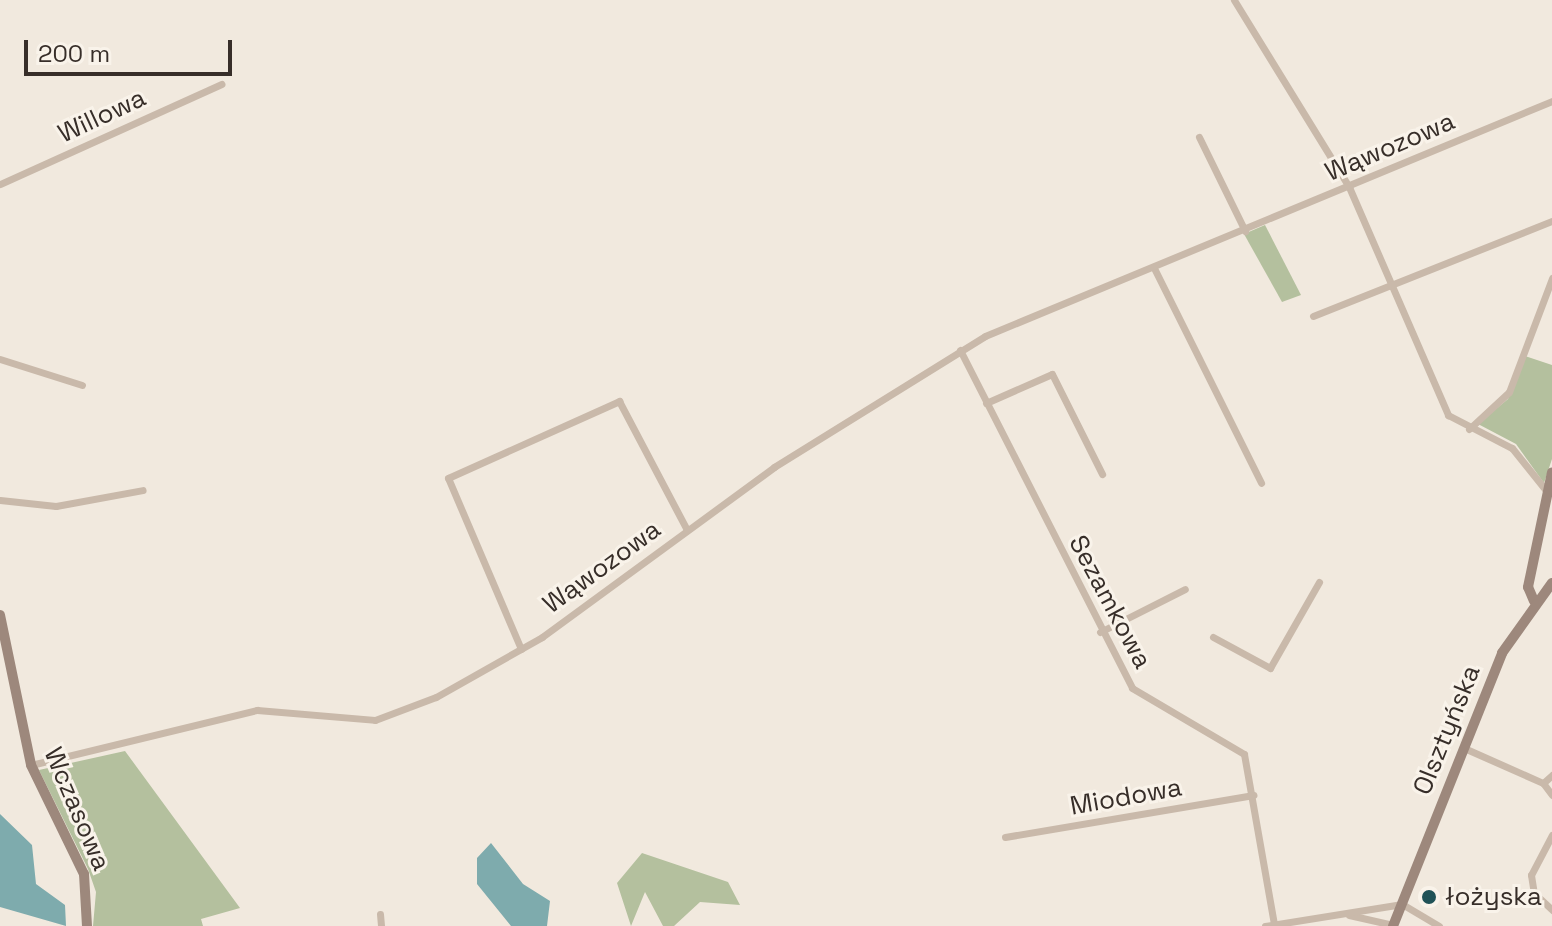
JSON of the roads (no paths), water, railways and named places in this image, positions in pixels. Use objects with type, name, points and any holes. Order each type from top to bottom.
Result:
[{"type":"street","points":[[1234,0],[1349,187],[1442,404],[1469,429],[1512,448],[1548,493]]},
{"type":"street","name":"Willowa","points":[[0,184],[221,84]]},
{"type":"street","name":"Wąwozowa","points":[[31,765],[257,710],[375,720],[436,697],[521,649],[687,530],[960,350],[1552,101]]},
{"type":"street","points":[[1199,137],[1245,231]]},
{"type":"street","points":[[1313,316],[1552,221]]},
{"type":"street","points":[[1154,268],[1261,483]]},
{"type":"street","points":[[1469,429],[1509,392],[1552,278]]},
{"type":"street","name":"Sezamkowa","points":[[960,350],[1100,632],[1132,688],[1244,754],[1253,795],[1269,925]]},
{"type":"street","points":[[0,359],[82,385]]},
{"type":"street","points":[[986,403],[1052,374],[1102,474]]},
{"type":"street","points":[[521,649],[448,478],[619,401],[687,530]]},
{"type":"street","points":[[1534,601],[1528,587],[1552,472]]},
{"type":"street","points":[[1,498],[56,506],[143,490]]},
{"type":"street","points":[[1213,637],[1270,668],[1319,582]]},
{"type":"street","name":"Olsztyńska","points":[[1393,926],[1502,653],[1534,601],[1552,583]]},
{"type":"street","points":[[1100,632],[1185,589]]},
{"type":"street","name":"Wczasowa","points":[[0,615],[31,765],[84,874],[87,926]]},
{"type":"street","points":[[1464,748],[1543,783],[1552,795]]},
{"type":"street","points":[[1543,783],[1552,775]]},
{"type":"street","name":"Miodowa","points":[[1005,837],[1253,795]]},
{"type":"street","points":[[1552,835],[1531,875],[1534,893],[1552,910]]},
{"type":"street","points":[[1269,925],[1402,904],[1439,926]]},
{"type":"street","points":[[380,914],[381,926]]},
{"type":"street","points":[[1333,915],[1393,926]]},
{"type":"street","points":[[1332,926],[1333,915]]},
{"type":"water","points":[[0,814],[32,845],[36,884],[65,905],[66,926],[0,907]]},
{"type":"water","points":[[491,843],[523,884],[550,901],[547,926],[511,926],[477,884],[477,858]]},
{"type":"place","name":"łożyska","points":[[1429,897]]}]
